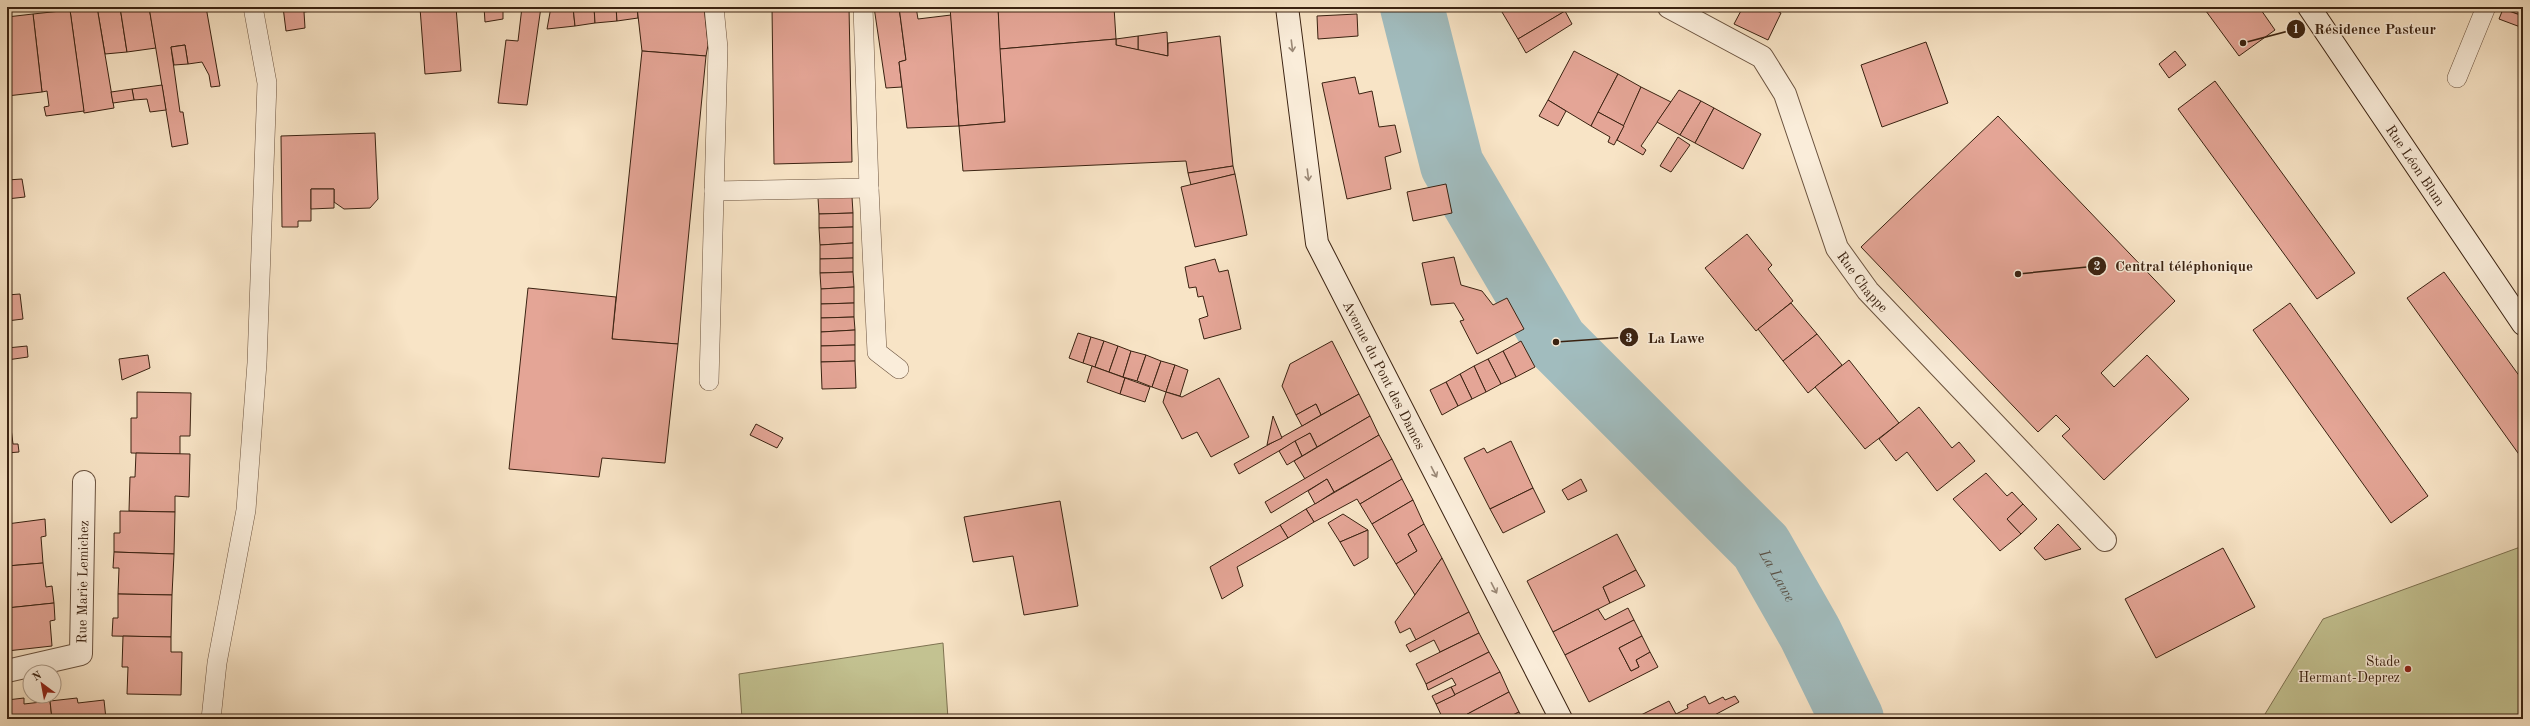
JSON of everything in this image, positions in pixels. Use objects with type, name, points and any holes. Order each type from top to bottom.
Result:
[{"type":"street","name":"Avenue du Pont des Dames","points":[[1287,7],[1317,242],[1561,719]]},
{"type":"street","name":"Rue Chappe","points":[[1669,7],[1762,57],[1785,94],[1837,248],[1868,291],[2105,540]]},
{"type":"street","name":"Rue Léon Blum","points":[[2309,7],[2523,324]]},
{"type":"street","name":"Rue Marie Lemichez","points":[[7,671],[80,654],[84,482]]},
{"type":"lane","points":[[211,719],[217,663],[246,510],[257,364],[267,82],[253,7]]},
{"type":"lane","points":[[709,381],[718,48],[714,7]]},
{"type":"lane","points":[[863,7],[869,188],[878,352],[899,369]]},
{"type":"lane","points":[[2457,78],[2486,7]]},
{"type":"lane","points":[[714,191],[869,188]]},
{"type":"shaded area","name":"Stade Hermant-Deprez","points":[[2523,546],[2523,719],[2262,719],[2323,619]]},
{"type":"shaded area","points":[[943,643],[948,719],[742,719],[739,674]]},
{"type":"building","points":[[97,7],[120,7],[127,52],[105,54]]},
{"type":"building","points":[[97,7],[114,108],[84,113],[70,10]]},
{"type":"building","points":[[120,7],[149,7],[156,48],[127,52]]},
{"type":"building","points":[[149,7],[206,7],[220,86],[211,87],[209,75],[202,62],[188,64],[185,45],[171,47],[180,112],[183,112],[188,144],[172,147]]},
{"type":"building","points":[[283,7],[320,7],[318,10],[304,12],[305,28],[286,31]]},
{"type":"building","points":[[456,7],[461,71],[425,74],[420,8]]},
{"type":"building","points":[[484,7],[503,7],[503,19],[485,22]]},
{"type":"building","points":[[522,7],[541,7],[527,105],[498,103],[506,40],[518,41]]},
{"type":"building","points":[[551,7],[573,7],[575,26],[547,29]]},
{"type":"building","points":[[573,7],[594,7],[595,23],[575,26]]},
{"type":"building","points":[[594,7],[616,7],[617,21],[595,23]]},
{"type":"building","points":[[616,7],[637,7],[638,18],[617,21]]},
{"type":"building","points":[[637,7],[704,7],[708,45],[706,56],[642,51]]},
{"type":"building","points":[[772,7],[849,7],[852,162],[774,164]]},
{"type":"building","points":[[874,7],[899,7],[906,60],[899,62],[902,87],[886,88]]},
{"type":"building","points":[[899,7],[916,7],[918,19],[951,15],[959,126],[907,128],[899,62],[906,60]]},
{"type":"building","points":[[950,7],[998,7],[1005,122],[959,126]]},
{"type":"building","points":[[998,7],[1114,7],[1116,39],[1000,49]]},
{"type":"building","points":[[1499,7],[1572,7],[1518,39]]},
{"type":"building","points":[[1743,7],[1769,7],[1781,13],[1768,40],[1734,24]]},
{"type":"building","points":[[2203,7],[2259,7],[2275,30],[2239,56]]},
{"type":"building","points":[[2504,7],[2523,7],[2523,16],[2503,9]]},
{"type":"building","points":[[2503,9],[2523,16],[2523,28],[2499,19]]},
{"type":"building","points":[[70,10],[84,111],[46,116],[44,107],[49,106],[47,91],[42,92],[33,14]]},
{"type":"building","points":[[1565,11],[1572,24],[1526,53],[1518,39]]},
{"type":"building","points":[[33,14],[42,92],[7,96],[7,17]]},
{"type":"building","points":[[1357,14],[1358,36],[1318,39],[1317,16]]},
{"type":"building","points":[[1167,32],[1168,56],[1138,50],[1138,36]]},
{"type":"building","points":[[1138,36],[1138,50],[1116,45],[1116,39]]},
{"type":"building","points":[[1220,36],[1233,166],[1188,173],[1186,161],[963,171],[959,126],[1005,122],[1000,49],[1116,39],[1116,45],[1168,56],[1168,43]]},
{"type":"building","points":[[1926,42],[1948,103],[1882,127],[1861,65]]},
{"type":"building","points":[[185,45],[188,64],[174,65],[171,47]]},
{"type":"building","points":[[642,51],[706,56],[678,344],[612,339]]},
{"type":"building","points":[[1574,51],[1618,74],[1591,126],[1548,100]]},
{"type":"building","points":[[2175,51],[2186,65],[2169,78],[2159,64]]},
{"type":"building","points":[[1618,74],[1641,87],[1624,126],[1598,112]]},
{"type":"building","points":[[1355,77],[1359,94],[1372,91],[1379,127],[1395,125],[1401,152],[1385,157],[1391,189],[1347,199],[1322,83]]},
{"type":"building","points":[[2215,81],[2355,273],[2317,299],[2178,109]]},
{"type":"building","points":[[162,85],[166,110],[150,112],[147,99],[134,100],[132,89]]},
{"type":"building","points":[[1641,87],[1671,102],[1641,146],[1646,150],[1643,155],[1617,140]]},
{"type":"building","points":[[132,89],[134,100],[113,103],[111,92]]},
{"type":"building","points":[[1679,90],[1701,101],[1680,135],[1657,122]]},
{"type":"building","points":[[1548,100],[1566,111],[1558,126],[1539,116]]},
{"type":"building","points":[[1701,101],[1714,108],[1695,143],[1680,135]]},
{"type":"building","points":[[1714,108],[1761,134],[1743,169],[1695,143]]},
{"type":"building","points":[[1598,112],[1624,126],[1614,145],[1608,142],[1610,137],[1591,126]]},
{"type":"building","points":[[1998,116],[2175,301],[2101,373],[2114,387],[2147,355],[2189,399],[2104,480],[2062,436],[2070,429],[2056,415],[2038,432],[1861,247]]},
{"type":"building","points":[[375,133],[378,199],[370,208],[344,209],[334,202],[334,189],[311,189],[311,221],[298,221],[298,227],[282,227],[281,136]]},
{"type":"building","points":[[1678,137],[1690,145],[1671,172],[1660,166]]},
{"type":"building","points":[[1233,166],[1235,174],[1191,185],[1188,173]]},
{"type":"building","points":[[1235,174],[1247,235],[1195,247],[1181,187]]},
{"type":"building","points":[[22,179],[25,197],[7,199],[7,180]]},
{"type":"building","points":[[1446,184],[1452,213],[1413,221],[1407,192]]},
{"type":"building","points":[[311,189],[334,189],[334,208],[311,209]]},
{"type":"building","points":[[852,197],[853,213],[819,214],[818,198]]},
{"type":"building","points":[[853,213],[853,227],[819,228],[819,214]]},
{"type":"building","points":[[853,227],[853,243],[820,245],[819,228]]},
{"type":"building","points":[[1747,234],[1772,265],[1768,269],[1793,301],[1756,331],[1705,268]]},
{"type":"building","points":[[853,243],[853,258],[820,259],[820,245]]},
{"type":"building","points":[[1454,257],[1461,285],[1482,291],[1493,305],[1507,298],[1524,329],[1477,354],[1460,321],[1464,320],[1454,303],[1431,305],[1422,263]]},
{"type":"building","points":[[853,258],[853,272],[820,273],[820,259]]},
{"type":"building","points":[[1215,259],[1219,272],[1228,270],[1241,329],[1204,339],[1199,319],[1208,316],[1203,296],[1198,297],[1196,287],[1189,288],[1185,267]]},
{"type":"building","points":[[853,272],[854,287],[821,289],[820,273]]},
{"type":"building","points":[[2444,272],[2523,381],[2523,460],[2407,298]]},
{"type":"building","points":[[854,287],[854,303],[821,304],[821,289]]},
{"type":"building","points":[[528,288],[616,297],[612,339],[678,344],[665,463],[602,458],[599,477],[509,469]]},
{"type":"building","points":[[20,294],[23,319],[7,321],[7,295]]},
{"type":"building","points":[[854,303],[854,317],[821,318],[821,304]]},
{"type":"building","points":[[1791,303],[1817,334],[1783,361],[1758,329]]},
{"type":"building","points":[[2290,303],[2428,496],[2391,523],[2253,330]]},
{"type":"building","points":[[854,317],[855,330],[821,332],[821,318]]},
{"type":"building","points":[[855,330],[855,345],[821,346],[821,332]]},
{"type":"building","points":[[1078,333],[1091,337],[1083,363],[1069,358]]},
{"type":"building","points":[[1817,334],[1842,365],[1808,393],[1783,361]]},
{"type":"building","points":[[1091,337],[1104,341],[1095,367],[1083,363]]},
{"type":"building","points":[[1104,341],[1118,346],[1109,372],[1095,367]]},
{"type":"building","points":[[1332,341],[1359,394],[1321,415],[1316,404],[1296,415],[1282,386],[1290,364]]},
{"type":"building","points":[[1521,341],[1535,367],[1516,377],[1503,351]]},
{"type":"building","points":[[855,345],[855,361],[821,362],[821,346]]},
{"type":"building","points":[[27,346],[28,357],[7,360],[7,348]]},
{"type":"building","points":[[1118,346],[1131,351],[1123,377],[1109,372]]},
{"type":"building","points":[[1131,351],[1146,355],[1137,381],[1123,377]]},
{"type":"building","points":[[1503,351],[1516,377],[1501,384],[1488,359]]},
{"type":"building","points":[[148,355],[150,368],[122,380],[119,359]]},
{"type":"building","points":[[1146,355],[1161,361],[1152,387],[1137,381]]},
{"type":"building","points":[[1488,359],[1501,384],[1486,392],[1474,366]]},
{"type":"building","points":[[1849,360],[1899,423],[1865,449],[1815,387]]},
{"type":"building","points":[[855,361],[856,388],[822,389],[821,362]]},
{"type":"building","points":[[1161,361],[1175,365],[1166,392],[1152,387]]},
{"type":"building","points":[[1175,365],[1188,370],[1180,396],[1166,392]]},
{"type":"building","points":[[1092,366],[1125,378],[1120,394],[1087,382]]},
{"type":"building","points":[[1474,366],[1486,392],[1472,399],[1460,374]]},
{"type":"building","points":[[1460,374],[1472,399],[1458,406],[1446,382]]},
{"type":"building","points":[[1125,378],[1150,387],[1145,402],[1120,394]]},
{"type":"building","points":[[1219,378],[1249,437],[1211,457],[1197,432],[1182,439],[1163,402],[1166,392],[1182,397]]},
{"type":"building","points":[[1446,382],[1458,406],[1442,415],[1430,390]]},
{"type":"building","points":[[137,392],[191,393],[190,436],[180,436],[180,454],[131,453],[131,418],[137,418]]},
{"type":"building","points":[[1359,394],[1370,416],[1317,447],[1310,433],[1239,474],[1234,464]]},
{"type":"building","points":[[7,397],[13,444],[18,444],[19,452],[7,453]]},
{"type":"building","points":[[1316,404],[1321,415],[1302,426],[1296,415]]},
{"type":"building","points":[[1919,407],[1952,448],[1959,442],[1975,461],[1937,491],[1907,452],[1896,461],[1879,439]]},
{"type":"building","points":[[1273,416],[1282,438],[1267,445]]},
{"type":"building","points":[[1370,416],[1379,435],[1305,479],[1294,461]]},
{"type":"building","points":[[756,424],[783,438],[777,448],[750,435]]},
{"type":"building","points":[[1310,433],[1317,447],[1302,456],[1295,441]]},
{"type":"building","points":[[1379,435],[1392,459],[1334,492],[1327,479],[1271,513],[1265,502]]},
{"type":"building","points":[[1295,441],[1302,456],[1287,465],[1279,451]]},
{"type":"building","points":[[1511,441],[1533,488],[1490,509],[1464,458],[1484,448],[1487,453]]},
{"type":"building","points":[[136,453],[190,454],[189,497],[175,496],[175,512],[129,511],[130,477],[135,477]]},
{"type":"building","points":[[1392,459],[1402,479],[1360,504],[1357,499],[1314,522],[1306,509]]},
{"type":"building","points":[[1986,473],[2007,496],[2012,492],[2023,504],[2007,519],[2021,534],[2000,551],[1953,499]]},
{"type":"building","points":[[1327,479],[1334,492],[1315,504],[1308,491]]},
{"type":"building","points":[[1402,479],[1413,500],[1372,524],[1360,504]]},
{"type":"building","points":[[1581,479],[1587,491],[1568,500],[1562,490]]},
{"type":"building","points":[[1533,488],[1545,512],[1503,533],[1490,509]]},
{"type":"building","points":[[1413,500],[1424,524],[1408,534],[1417,551],[1396,564],[1372,524]]},
{"type":"building","points":[[1060,501],[1078,606],[1024,615],[1013,556],[973,562],[964,517]]},
{"type":"building","points":[[2023,504],[2037,519],[2021,534],[2007,519]]},
{"type":"building","points":[[1306,509],[1314,522],[1288,538],[1280,525]]},
{"type":"building","points":[[120,511],[175,512],[174,554],[114,552],[114,533],[120,533]]},
{"type":"building","points":[[1343,514],[1368,530],[1340,542],[1328,523]]},
{"type":"building","points":[[45,519],[46,536],[41,537],[43,563],[7,566],[7,524]]},
{"type":"building","points":[[1424,524],[1442,558],[1415,595],[1396,564],[1417,551],[1408,534]]},
{"type":"building","points":[[2058,524],[2081,549],[2045,560],[2034,548]]},
{"type":"building","points":[[1280,525],[1288,538],[1237,567],[1243,586],[1222,599],[1210,567]]},
{"type":"building","points":[[1368,530],[1368,558],[1354,566],[1340,542]]},
{"type":"building","points":[[1617,534],[1636,570],[1603,587],[1610,603],[1553,632],[1527,581]]},
{"type":"building","points":[[2223,548],[2255,607],[2156,658],[2125,599]]},
{"type":"building","points":[[114,552],[174,554],[172,595],[118,594],[119,568],[113,568]]},
{"type":"building","points":[[1442,558],[1469,612],[1416,640],[1410,628],[1400,633],[1395,622]]},
{"type":"building","points":[[43,563],[46,587],[52,586],[54,603],[7,608],[7,566]]},
{"type":"building","points":[[1636,570],[1645,586],[1610,603],[1603,587]]},
{"type":"building","points":[[118,594],[172,595],[171,637],[112,636],[113,618],[118,618]]},
{"type":"building","points":[[54,603],[55,620],[50,621],[52,646],[7,651],[7,608]]},
{"type":"building","points":[[1628,608],[1634,620],[1565,655],[1553,632],[1598,609],[1605,620]]},
{"type":"building","points":[[1469,612],[1479,633],[1440,652],[1434,640],[1410,652],[1406,645]]},
{"type":"building","points":[[1634,620],[1642,636],[1619,648],[1631,671],[1639,667],[1636,660],[1650,652],[1658,667],[1589,702],[1565,655]]},
{"type":"building","points":[[1479,633],[1489,652],[1426,684],[1416,664]]},
{"type":"building","points":[[123,636],[171,637],[171,652],[182,652],[181,695],[127,694],[128,667],[122,667]]},
{"type":"building","points":[[1642,636],[1650,652],[1636,660],[1639,667],[1631,671],[1619,648]]},
{"type":"building","points":[[1489,652],[1500,672],[1455,695],[1451,687],[1456,685],[1452,678],[1428,690],[1426,684]]},
{"type":"building","points":[[1500,672],[1509,692],[1458,719],[1443,719],[1436,704]]},
{"type":"building","points":[[1451,687],[1455,695],[1436,704],[1432,696]]},
{"type":"building","points":[[1509,692],[1519,712],[1505,719],[1458,719]]},
{"type":"building","points":[[1705,696],[1709,704],[1723,697],[1725,700],[1735,696],[1739,702],[1707,719],[1633,719],[1669,701],[1676,714],[1688,708],[1687,705]]},
{"type":"building","points":[[22,698],[22,704],[50,704],[52,719],[7,719],[7,700]]},
{"type":"building","points":[[77,698],[78,703],[104,700],[106,719],[52,719],[50,704],[62,704],[62,700]]},
{"type":"building","points":[[1519,712],[1523,719],[1505,719]]},
{"type":"waterway","name":"La Lawe","points":[[1412,7],[1452,165],[1556,342],[1761,547],[1810,633],[1852,719]]},
{"type":"place","name":"Résidence Pasteur","points":[[2243,43]]},
{"type":"place","name":"Central téléphonique","points":[[2018,274]]},
{"type":"place","name":"La Lawe","points":[[1556,342]]},
{"type":"place","name":"Stade Hermant-Deprez","points":[[2408,669]]}]
